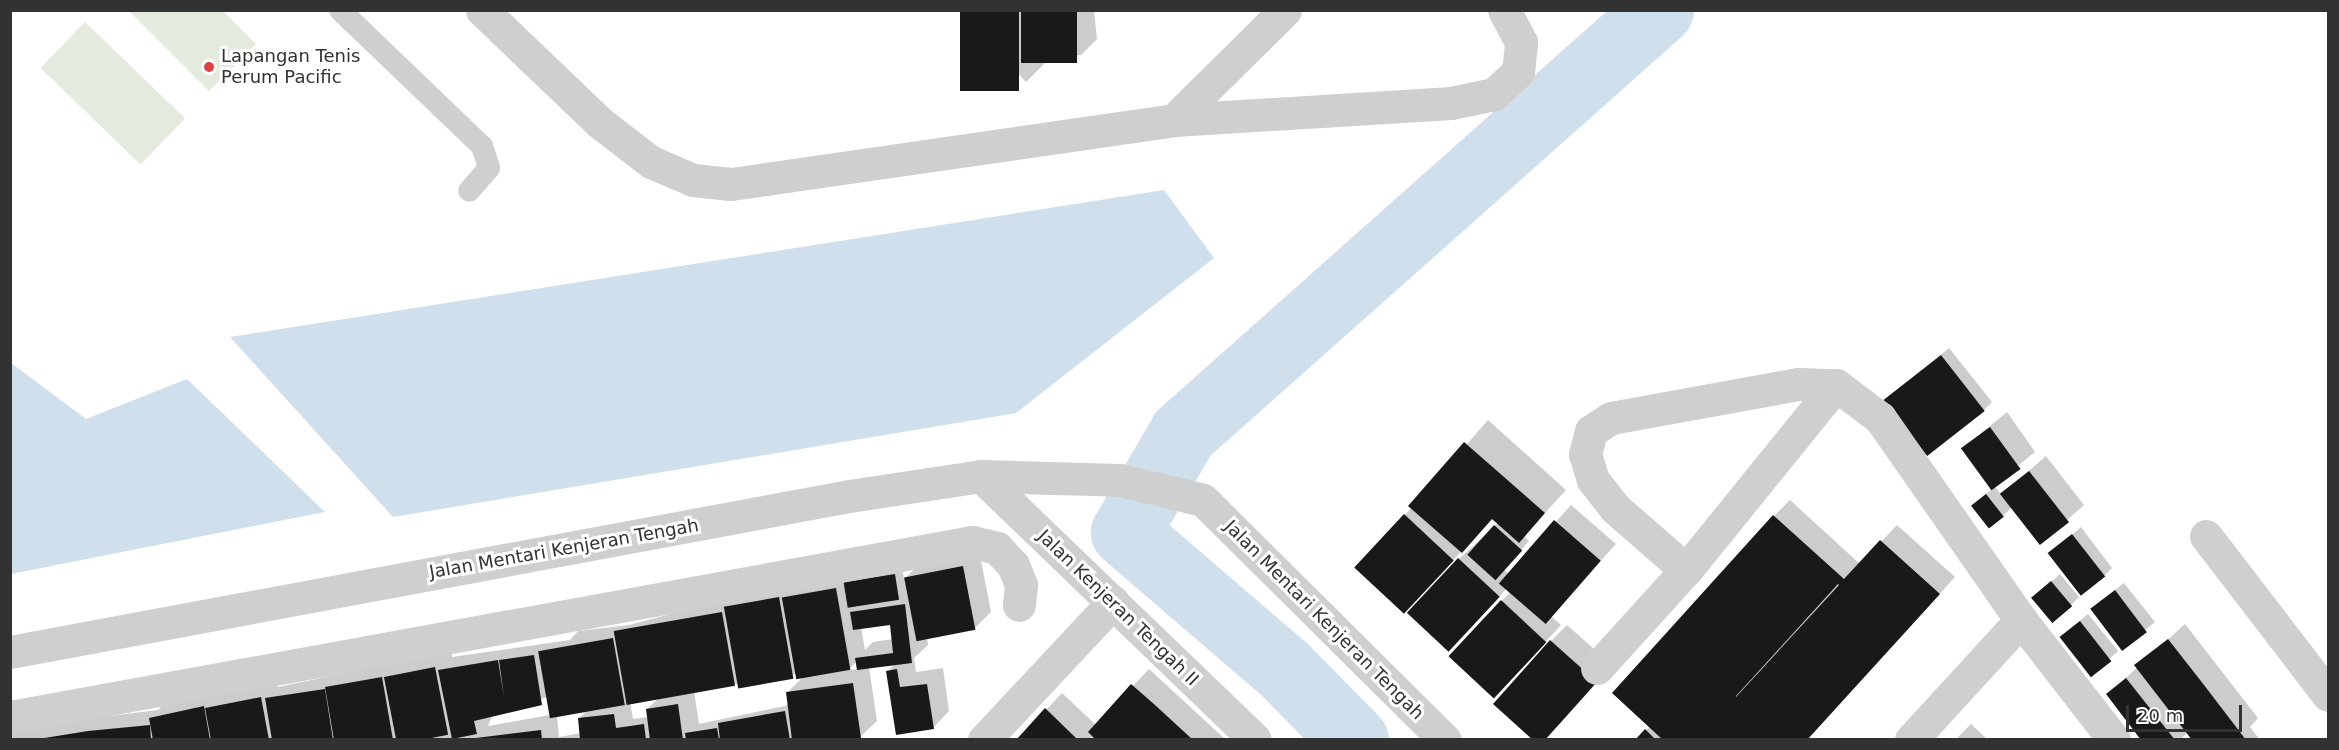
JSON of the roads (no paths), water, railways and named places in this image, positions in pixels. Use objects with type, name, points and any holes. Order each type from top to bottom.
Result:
[{"type":"street","points":[[482,10],[599,122],[651,162],[693,180],[780,180],[1174,120],[1451,103],[1494,94],[1518,72],[1521,42],[1504,10]]},
{"type":"street","points":[[1174,120],[1286,10]]},
{"type":"street","points":[[1686,570],[1615,508],[1593,480],[1585,454],[1591,431],[1611,418],[1798,384],[1836,385],[1880,418],[2021,620],[2114,740]]},
{"type":"street","points":[[1597,668],[1686,570],[1836,385]]},
{"type":"street","name":"Jalan Mentari Kenjeran Tengah","points":[[10,652],[580,544],[981,476],[1120,480],[1203,500],[1445,740]]},
{"type":"street","name":"Jalan Kenjeran Tengah II","points":[[981,476],[1255,740]]},
{"type":"street","points":[[2206,536],[2328,694]]},
{"type":"street","points":[[10,717],[972,542],[997,548],[1013,565],[1021,585],[1019,606]]},
{"type":"street","points":[[984,740],[1113,602]]},
{"type":"street","points":[[1911,740],[2021,620]]},
{"type":"lane","points":[[340,10],[482,146],[489,168],[469,191]]},
{"type":"water","points":[[1164,190],[1214,258],[1016,413],[393,517],[230,337]]},
{"type":"water","points":[[11,363],[86,419],[187,379],[325,512],[11,574]]},
{"type":"waterway","points":[[1354,740],[1284,669],[1125,532],[1183,433],[1659,10]]},
{"type":"place","name":"Lapangan Tenis Perum Pacific","points":[[209,67]]}]
